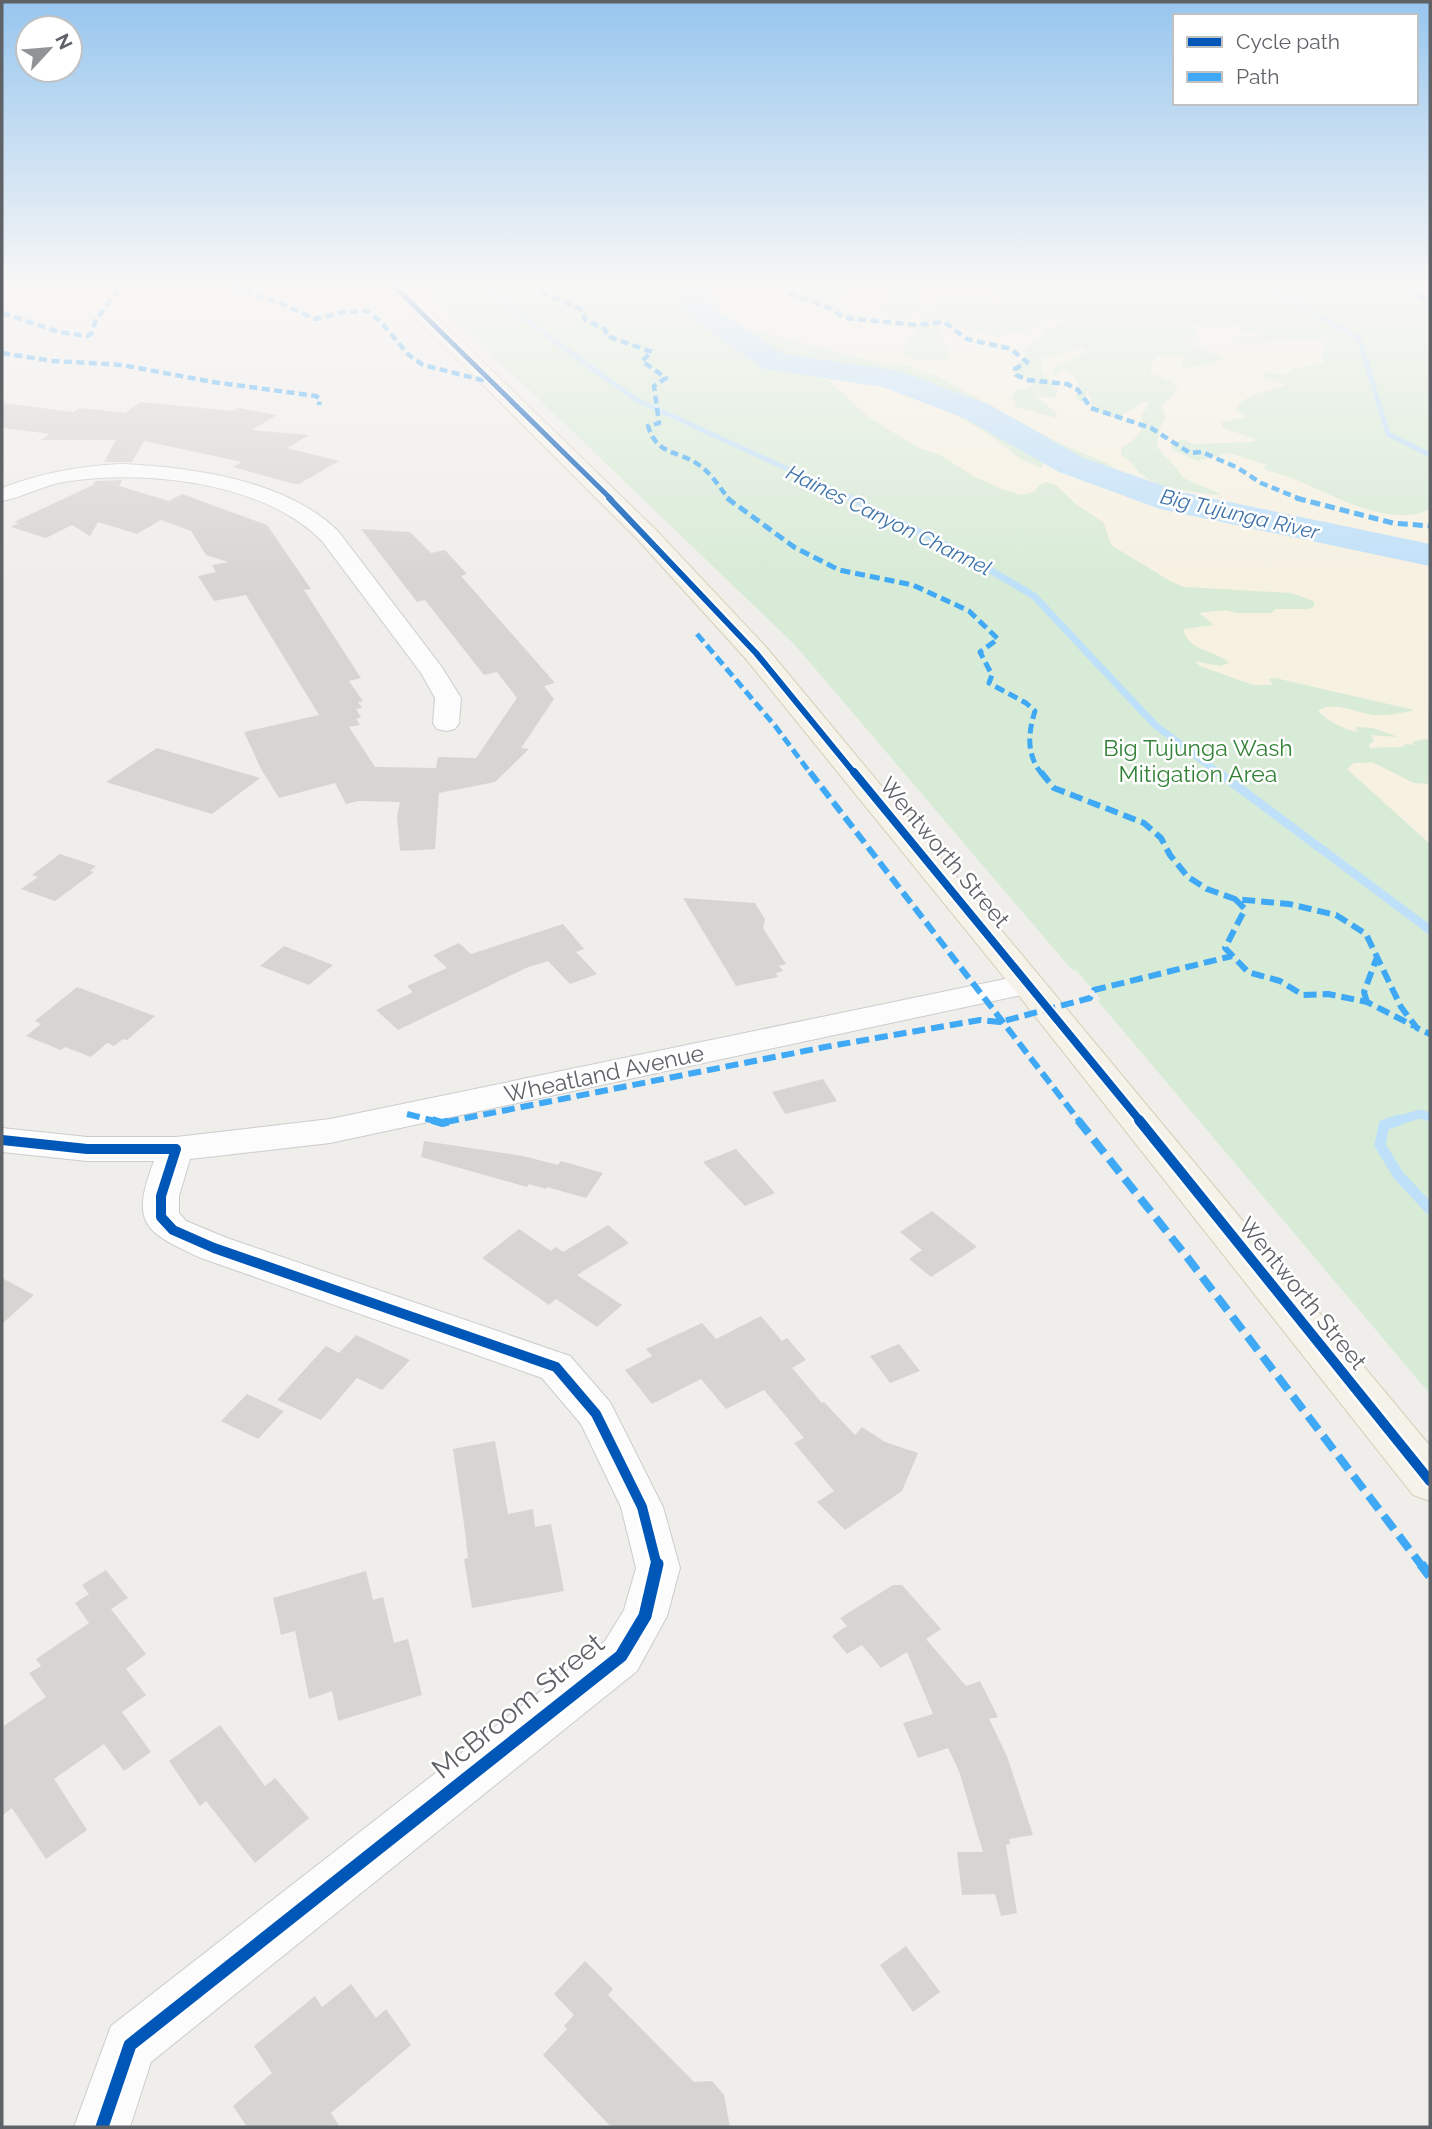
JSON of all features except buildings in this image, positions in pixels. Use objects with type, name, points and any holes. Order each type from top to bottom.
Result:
[{"type":"main road","name":"Wentworth Street","points":[[492,382],[647,535],[756,653],[1029,984],[1430,1481]]},
{"type":"street","points":[[2,470],[24,485]]},
{"type":"street","points":[[2,495],[24,485],[84,474],[146,471],[219,482],[294,506],[317,522],[330,536],[432,671],[448,698],[446,723]]},
{"type":"street","name":"Wheatland Avenue","points":[[176,1149],[330,1131],[1029,984]]},
{"type":"street","points":[[2,1140],[87,1149],[176,1149]]},
{"type":"street","name":"McBroom Street","points":[[102,2127],[130,2045],[621,1656],[645,1616],[658,1568],[642,1507],[596,1413],[556,1367],[214,1248],[173,1230],[161,1217],[161,1196],[176,1149]]},
{"type":"green space","name":"Big Tujunga Wash Mitigation Area","points":[[521,382],[1430,382],[1430,1394],[1098,1001],[1101,999],[1075,969],[1072,970],[795,645]]},
{"type":"sand","points":[[830,382],[887,382],[911,390],[989,434],[1021,459],[1041,468],[1045,461],[1102,483],[1123,482],[1111,465],[1059,443],[949,382],[1033,382],[1025,391],[1017,388],[1011,399],[1016,401],[1014,406],[1056,418],[1057,414],[1036,396],[1054,398],[1058,391],[1051,382],[1077,382],[1076,398],[1082,403],[1086,389],[1092,399],[1091,404],[1111,417],[1123,415],[1143,401],[1149,403],[1141,417],[1143,423],[1139,433],[1121,449],[1121,455],[1142,474],[1161,485],[1214,495],[1221,494],[1183,478],[1158,446],[1165,417],[1162,406],[1178,389],[1172,382],[1280,382],[1286,385],[1245,399],[1236,409],[1246,417],[1221,422],[1223,428],[1256,439],[1253,442],[1193,444],[1182,439],[1172,444],[1172,450],[1198,461],[1229,453],[1267,465],[1262,467],[1381,513],[1415,514],[1430,509],[1428,739],[1414,741],[1413,745],[1405,744],[1403,747],[1370,748],[1369,744],[1374,741],[1371,735],[1398,737],[1373,728],[1356,727],[1357,732],[1352,731],[1318,711],[1336,707],[1376,715],[1414,710],[1275,678],[1269,679],[1273,685],[1253,685],[1200,666],[1195,661],[1220,666],[1229,663],[1196,646],[1183,629],[1214,625],[1199,613],[1224,610],[1238,613],[1272,613],[1275,609],[1309,609],[1315,606],[1313,601],[1291,593],[1184,587],[1170,581],[1111,545],[1104,523],[1076,504],[1056,485],[1048,482],[1040,484],[1034,492],[1021,495],[975,477],[940,455],[919,448],[871,419]]},
{"type":"sand","points":[[1372,762],[1414,783],[1430,784],[1430,844],[1347,769],[1354,763]]},
{"type":"waterway","name":"Haines Canyon Channel","points":[[612,382],[635,399],[853,499]]},
{"type":"waterway","name":"Big Tujunga River","points":[[900,382],[978,412],[1071,465],[1173,501],[1430,555]]},
{"type":"waterway","points":[[1372,382],[1388,434],[1430,455]]},
{"type":"waterway","name":"Haines Canyon Channel","points":[[850,498],[958,551],[1034,596],[1155,725],[1220,774]]},
{"type":"waterway","name":"Haines Canyon Channel","points":[[1218,772],[1430,930]]},
{"type":"waterway","points":[[1393,1122],[1420,1114],[1430,1117]]},
{"type":"waterway","points":[[1393,1122],[1399,1120]]},
{"type":"waterway","points":[[1393,1122],[1384,1125],[1380,1145],[1399,1176],[1430,1209]]},
{"type":"marked path","points":[[216,382],[316,396],[320,399],[319,405]]},
{"type":"marked path","points":[[659,382],[654,386],[659,423],[648,426],[653,441],[663,449],[697,463],[712,476],[728,499],[794,547],[839,570],[913,585],[969,611],[998,639],[980,652],[992,675],[989,683],[1026,703],[1035,711],[1028,732],[1034,764],[1054,788],[1144,823],[1161,838],[1170,855],[1188,877],[1207,889],[1235,899],[1289,904],[1336,915],[1366,934],[1401,1007],[1417,1028],[1430,1034]]},
{"type":"marked path","points":[[1051,382],[1067,384],[1078,390],[1091,408],[1151,428],[1190,453],[1202,452],[1238,468],[1261,483],[1306,502],[1393,523],[1430,526]]},
{"type":"marked path","points":[[697,634],[776,727],[1000,1022],[1187,1257],[1430,1576]]},
{"type":"marked path","points":[[1235,899],[1245,909],[1225,948],[1248,972],[1280,981],[1303,995],[1328,994],[1367,1002],[1414,1026]]},
{"type":"marked path","points":[[407,1114],[442,1123],[825,1047],[980,1020],[1000,1022],[1090,998],[1094,990],[1232,956]]},
{"type":"marked path","points":[[1367,1002],[1364,992],[1377,957]]},
{"type":"cycle path","points":[[492,382],[647,535],[756,653],[1029,984],[1430,1481]]},
{"type":"cycle path","points":[[2,1140],[87,1149],[176,1149],[161,1196],[161,1217],[173,1230],[214,1248],[556,1367],[596,1414],[642,1507],[658,1568],[645,1616],[621,1656],[130,2045],[102,2127]]}]
